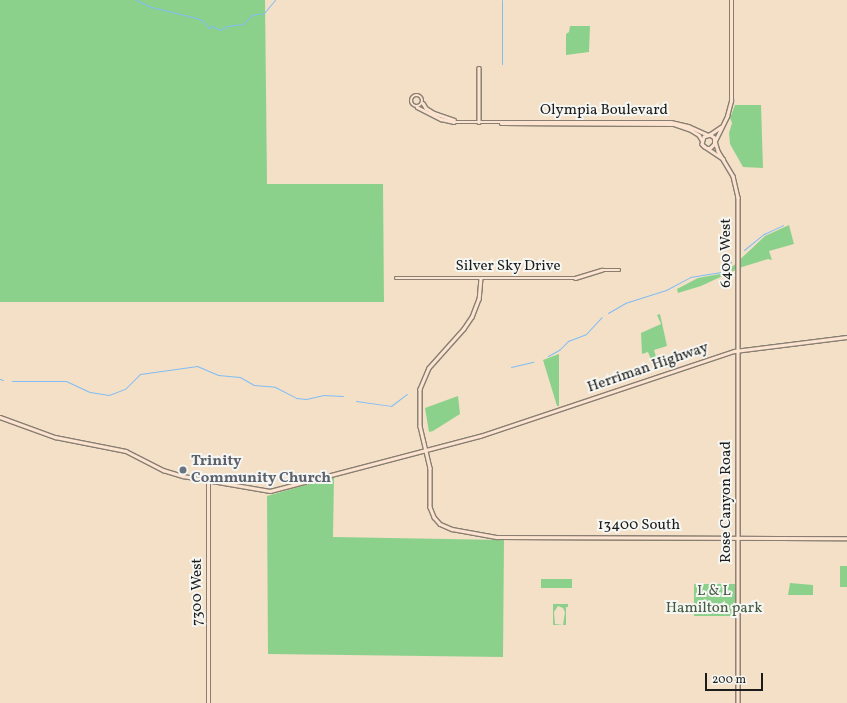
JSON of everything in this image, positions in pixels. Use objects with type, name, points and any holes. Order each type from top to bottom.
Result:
[{"type":"street","points":[[722,127],[714,134],[704,137],[702,140],[703,145],[706,148],[711,147],[722,127],[728,112],[731,98],[731,0]]},
{"type":"street","points":[[479,68],[480,122]]},
{"type":"street","points":[[419,96],[423,103],[417,108],[411,103],[413,97],[419,96]]},
{"type":"street","name":"Olympia Boulevard","points":[[423,103],[426,108],[437,115],[464,122]]},
{"type":"street","name":"Olympia Boulevard","points":[[417,108],[444,120],[464,122],[671,122],[688,126],[708,135]]},
{"type":"street","name":"Olympia Boulevard","points":[[498,122],[504,124],[674,124],[691,130],[698,134],[702,140]]},
{"type":"street","points":[[708,135],[712,136],[714,141]]},
{"type":"street","name":"6400 West","points":[[714,141],[733,176],[738,193],[738,350]]},
{"type":"street","name":"6400 West","points":[[706,148],[723,160]]},
{"type":"street","name":"Silver Sky Drive","points":[[396,278],[576,278],[602,270],[619,270]]},
{"type":"street","points":[[0,418],[55,437],[128,452],[169,472],[208,481],[270,491],[426,450],[420,426],[420,396],[422,383],[429,368],[472,317],[479,299],[481,278]]},
{"type":"street","name":"Herriman Highway","points":[[426,450],[480,436],[738,350],[847,337]]},
{"type":"street","name":"Rose Canyon Road","points":[[738,350],[738,703]]},
{"type":"street","name":"13400 South","points":[[426,450],[430,472],[430,507],[435,519],[448,528],[493,537],[847,538]]},
{"type":"street","name":"7300 West","points":[[208,481],[208,703]]},
{"type":"green space","points":[[0,0],[265,0],[267,184],[383,184],[384,302],[0,302]]},
{"type":"green space","points":[[570,26],[590,26],[589,52],[566,55],[566,34],[569,32]]},
{"type":"green space","points":[[735,105],[761,105],[763,168],[743,167],[730,144],[729,133],[732,123],[730,118]]},
{"type":"green space","points":[[789,225],[794,244],[769,251],[772,260],[768,259],[742,267],[701,286],[678,293],[677,289],[698,278],[720,274],[733,266],[765,236]]},
{"type":"green space","points":[[660,314],[667,346],[654,350],[657,360],[652,362],[648,352],[642,354],[641,333],[661,324],[657,315]]},
{"type":"green space","points":[[559,354],[559,406],[557,406],[543,360]]},
{"type":"green space","points":[[458,396],[460,414],[429,432],[425,408]]},
{"type":"green space","points":[[334,477],[333,537],[504,540],[503,657],[268,654],[267,496]]},
{"type":"green space","points":[[840,566],[847,566],[847,587],[840,587]]},
{"type":"green space","points":[[541,579],[572,579],[572,588],[541,588]]},
{"type":"green space","points":[[790,583],[813,585],[813,595],[788,595]]},
{"type":"green space","name":"L & L Hamilton park","points":[[694,584],[735,584],[735,616],[694,616]]},
{"type":"green space","points":[[553,604],[568,604],[568,607],[566,607],[566,625],[563,625],[553,625]],"holes":[[[558,606],[563,608],[565,612],[563,625],[555,624],[554,612]]]},
{"type":"waterway","points":[[136,0],[151,7],[197,18],[203,21],[209,28],[212,26],[220,30],[227,26],[243,24],[252,15],[264,13],[275,0]]},
{"type":"waterway","points":[[502,0],[502,64]]},
{"type":"waterway","points":[[744,250],[764,234],[783,225]]},
{"type":"waterway","points":[[608,313],[625,303],[666,290],[690,277],[720,272],[731,262]]},
{"type":"waterway","points":[[548,356],[559,350],[568,341],[586,334],[602,317]]},
{"type":"waterway","points":[[511,367],[533,362]]},
{"type":"waterway","points":[[12,381],[66,381],[90,392],[109,395],[125,389],[140,374],[197,366],[218,375],[240,377],[254,385],[275,387],[297,398],[306,399],[323,395],[343,396]]},
{"type":"waterway","points":[[356,401],[391,406],[407,394]]},
{"type":"place","name":"Trinity Community Church","points":[[183,470]]}]
